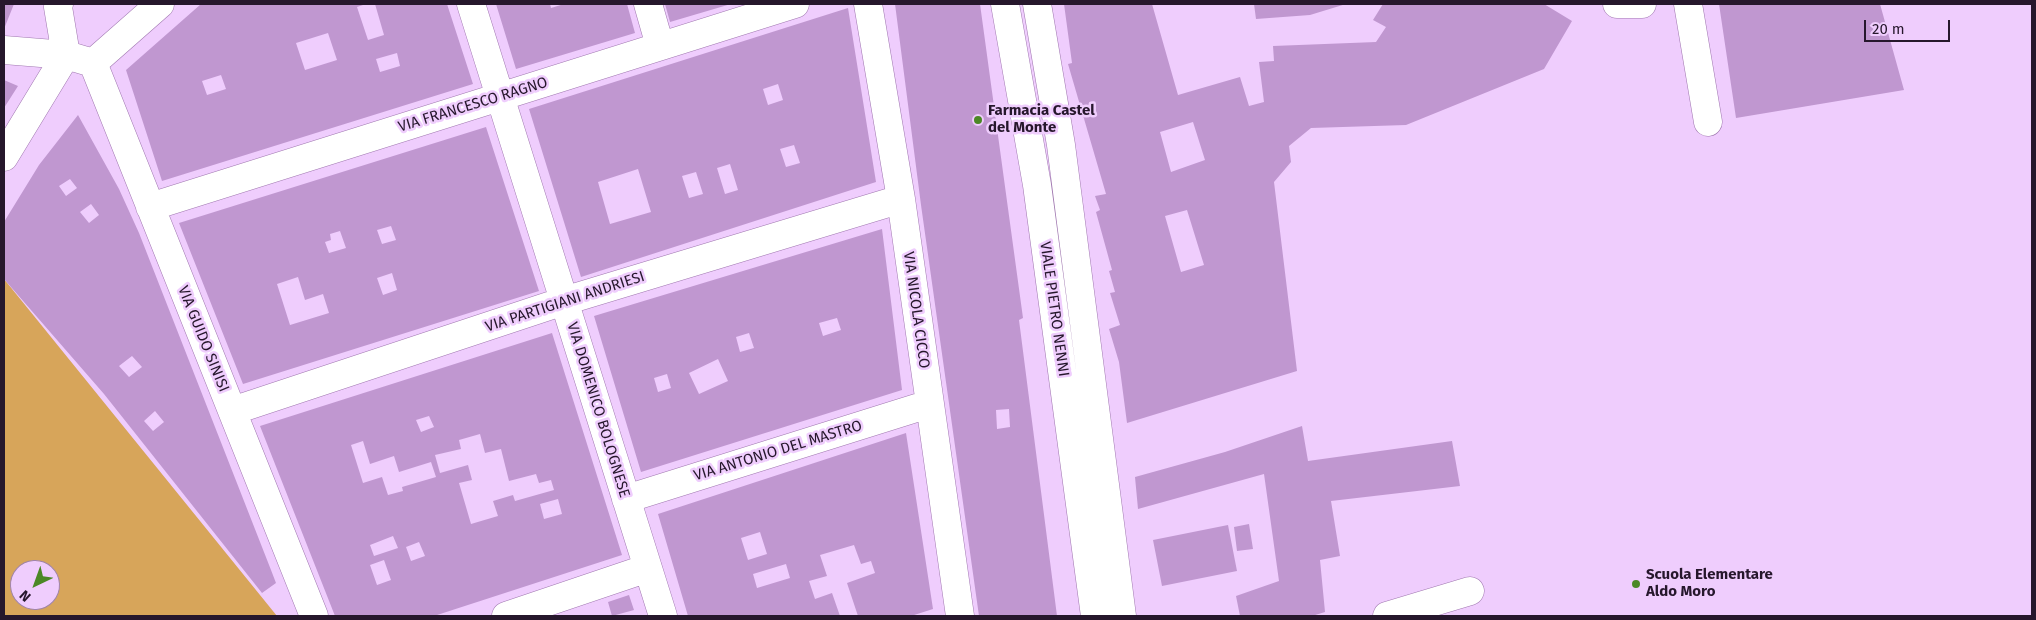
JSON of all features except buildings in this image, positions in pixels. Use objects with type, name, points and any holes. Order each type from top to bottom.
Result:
[{"type":"street","points":[[4,157],[66,55],[58,7],[60,4]]},
{"type":"street","points":[[4,50],[66,55],[93,63],[160,4]]},
{"type":"street","name":"VIA DOMENICO BOLOGNESE","points":[[471,4],[663,616]]},
{"type":"street","points":[[648,4],[660,46]]},
{"type":"street","name":"VIA FRANCESCO RAGNO","points":[[150,207],[796,4]]},
{"type":"street","name":"VIA NICOLA CICCO","points":[[868,4],[901,199],[960,616]]},
{"type":"street","name":"VIALE PIETRO NENNI","points":[[1004,4],[1037,185],[1095,616]]},
{"type":"street","name":"VIALE PIETRO NENNI","points":[[1037,4],[1061,145],[1122,616]]},
{"type":"street","points":[[1617,4],[1642,4]]},
{"type":"street","points":[[1688,4],[1708,122]]},
{"type":"street","name":"VIA GUIDO SINISI","points":[[93,63],[314,616]]},
{"type":"street","name":"VIA PARTIGIANI ANDRIESI","points":[[232,410],[564,301],[901,199]]},
{"type":"street","name":"VIA ANTONIO DEL MASTRO","points":[[626,499],[929,404]]},
{"type":"street","points":[[506,616],[648,568]]},
{"type":"street","points":[[1387,616],[1470,592]]},
{"type":"shaded area","points":[[4,279],[277,616],[4,616]]},
{"type":"place","name":"Farmacia Castel del Monte","points":[[978,120]]},
{"type":"place","name":"Scuola Elementare Aldo Moro","points":[[1636,584]]}]
